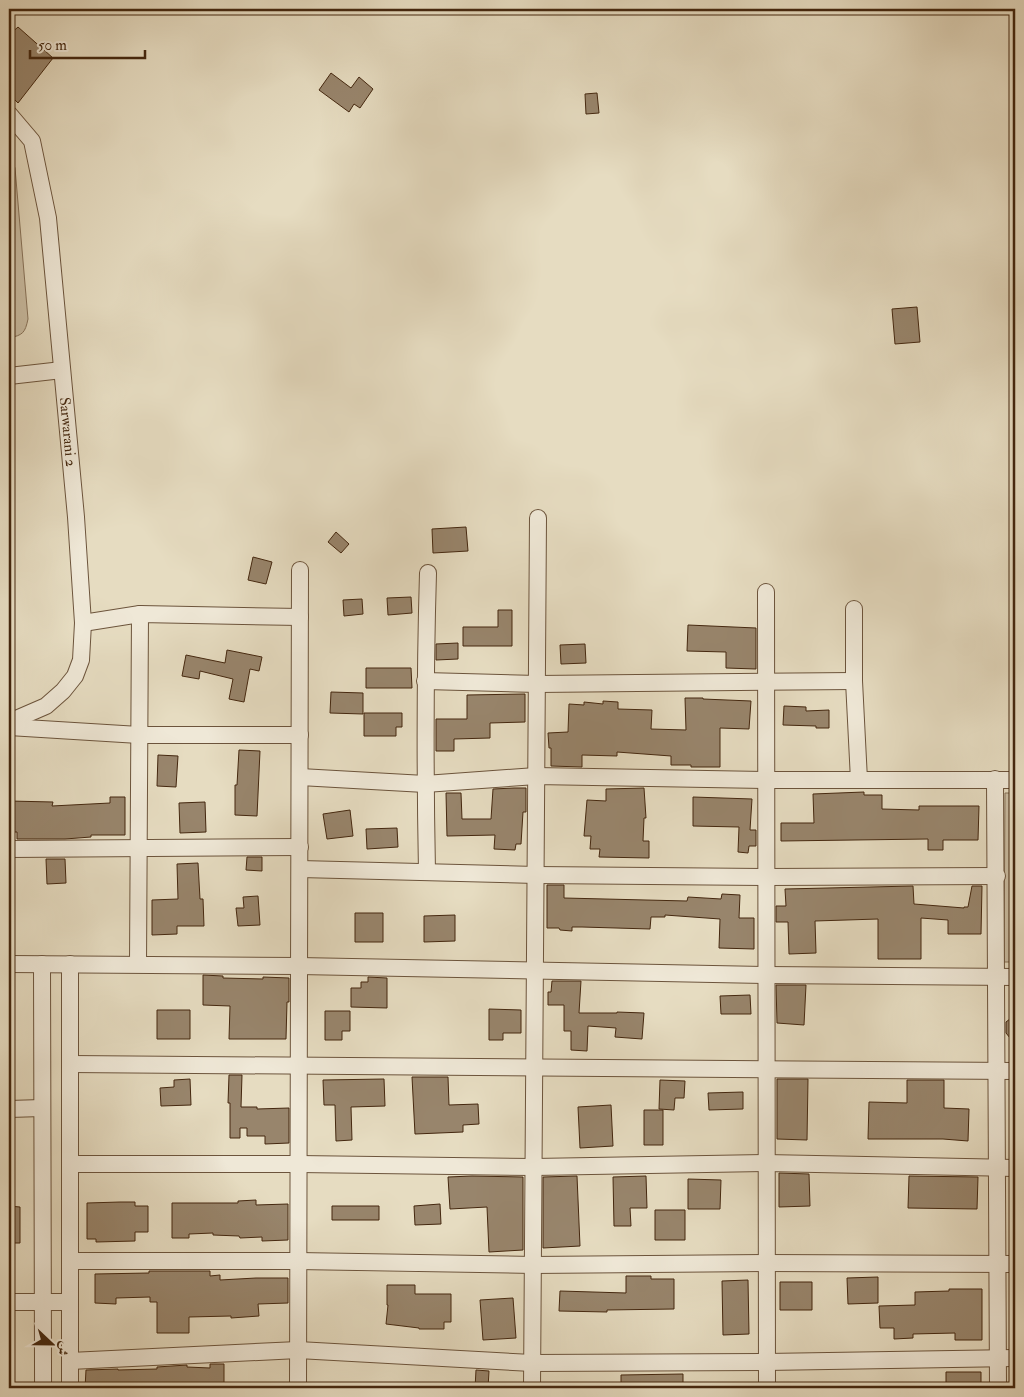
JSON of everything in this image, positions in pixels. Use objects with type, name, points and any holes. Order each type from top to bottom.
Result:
[{"type":"street","name":"Sarwarani 2","points":[[9,722],[46,706],[63,691],[75,676],[81,660],[83,623],[76,517],[48,218],[32,141],[12,124]]},
{"type":"street","points":[[9,376],[62,370]]},
{"type":"street","points":[[532,1388],[538,518]]},
{"type":"street","points":[[298,1388],[300,570]]},
{"type":"street","points":[[428,573],[425,681],[425,784],[428,872]]},
{"type":"street","points":[[766,592],[767,1388]]},
{"type":"street","points":[[854,609],[854,681],[859,780]]},
{"type":"street","points":[[138,964],[140,614]]},
{"type":"street","points":[[83,623],[140,614],[300,617]]},
{"type":"street","points":[[425,681],[537,684],[854,681]]},
{"type":"street","points":[[9,727],[139,735],[300,735]]},
{"type":"street","points":[[300,777],[425,784],[536,776],[766,780],[1015,780]]},
{"type":"street","points":[[995,779],[998,1388]]},
{"type":"street","points":[[9,848],[300,847]]},
{"type":"street","points":[[300,869],[536,875],[996,876]]},
{"type":"street","points":[[9,964],[299,966],[766,975],[1015,976]]},
{"type":"street","points":[[42,964],[43,1388]]},
{"type":"street","points":[[70,964],[70,1388]]},
{"type":"street","points":[[70,1064],[1015,1072]]},
{"type":"street","points":[[9,1109],[42,1108]]},
{"type":"street","points":[[70,1164],[534,1166],[766,1163],[1015,1168]]},
{"type":"street","points":[[70,1261],[298,1261],[533,1265],[766,1263],[1015,1264]]},
{"type":"street","points":[[9,1302],[70,1302]]},
{"type":"street","points":[[70,1361],[298,1350],[532,1363],[1015,1358]]},
{"type":"shaded area","points":[[9,159],[15,168],[28,319],[23,333],[9,338]]},
{"type":"shaded area","points":[[9,555],[14,555],[12,669],[9,669]]},
{"type":"shaded area","points":[[1005,793],[1015,793],[1015,962],[1004,962]]},
{"type":"building","points":[[18,27],[53,58],[18,103],[9,94],[9,35]]},
{"type":"building","points":[[331,73],[351,88],[359,77],[373,89],[360,108],[354,104],[349,112],[319,90]]},
{"type":"building","points":[[597,93],[599,113],[586,114],[585,94]]},
{"type":"building","points":[[917,307],[920,342],[895,344],[892,309]]},
{"type":"building","points":[[466,527],[468,551],[433,553],[432,529]]},
{"type":"building","points":[[336,532],[349,544],[341,553],[328,542]]},
{"type":"building","points":[[253,557],[272,562],[266,584],[248,580]]},
{"type":"building","points":[[411,597],[412,613],[388,615],[387,598]]},
{"type":"building","points":[[362,599],[363,614],[344,616],[343,600]]},
{"type":"building","points":[[498,610],[512,610],[512,646],[463,646],[463,627],[498,627]]},
{"type":"building","points":[[688,625],[756,628],[756,669],[726,668],[726,652],[687,651]]},
{"type":"building","points":[[458,643],[458,659],[436,660],[436,644]]},
{"type":"building","points":[[585,644],[586,663],[561,664],[560,645]]},
{"type":"building","points":[[227,650],[262,657],[259,671],[250,669],[244,702],[229,699],[233,679],[200,671],[199,679],[182,676],[186,655],[225,663]]},
{"type":"building","points":[[366,668],[411,668],[412,688],[366,688]]},
{"type":"building","points":[[331,692],[363,693],[363,714],[330,713]]},
{"type":"building","points":[[525,694],[525,722],[490,723],[490,738],[454,739],[454,751],[436,751],[436,719],[467,719],[467,695]]},
{"type":"building","points":[[685,698],[751,701],[749,729],[720,728],[720,767],[671,765],[671,756],[617,752],[617,756],[582,755],[582,767],[551,766],[551,748],[549,748],[548,733],[568,732],[569,704],[584,705],[584,702],[603,704],[603,701],[618,702],[618,709],[652,710],[651,729],[686,730]]},
{"type":"building","points":[[784,706],[806,707],[806,711],[829,710],[829,728],[783,725]]},
{"type":"building","points":[[364,713],[402,713],[402,727],[396,727],[396,736],[364,736]]},
{"type":"building","points":[[239,750],[260,751],[257,816],[235,815],[235,785],[237,785]]},
{"type":"building","points":[[158,755],[178,756],[176,787],[157,786]]},
{"type":"building","points":[[526,788],[526,812],[523,812],[521,844],[516,844],[515,850],[494,849],[495,835],[447,836],[446,793],[461,793],[462,819],[491,819],[493,789]]},
{"type":"building","points":[[644,788],[646,818],[644,818],[643,841],[649,841],[649,858],[599,857],[600,849],[590,849],[591,836],[584,836],[587,800],[606,801],[606,789]]},
{"type":"building","points":[[864,792],[864,795],[882,795],[882,809],[919,810],[919,806],[979,806],[978,840],[943,840],[943,850],[928,850],[928,839],[781,841],[781,823],[814,823],[813,794]]},
{"type":"building","points":[[110,797],[125,797],[125,835],[91,835],[91,837],[65,839],[17,839],[17,832],[9,832],[9,801],[53,802],[52,806],[110,803]]},
{"type":"building","points":[[693,797],[752,799],[750,830],[756,830],[756,846],[749,846],[748,853],[738,852],[739,827],[693,826]]},
{"type":"building","points":[[205,802],[206,832],[180,833],[179,803]]},
{"type":"building","points":[[350,810],[353,836],[327,839],[323,814]]},
{"type":"building","points":[[397,828],[398,847],[367,849],[366,829]]},
{"type":"building","points":[[247,857],[262,857],[262,871],[246,870]]},
{"type":"building","points":[[46,859],[65,859],[66,883],[47,884]]},
{"type":"building","points":[[198,863],[200,899],[203,899],[204,926],[177,926],[177,934],[152,935],[152,900],[178,899],[177,864]]},
{"type":"building","points":[[547,885],[564,885],[564,898],[687,901],[688,897],[721,899],[722,894],[740,895],[739,918],[754,918],[754,949],[719,948],[720,919],[665,915],[665,917],[651,917],[650,929],[572,927],[572,931],[547,928]]},
{"type":"building","points":[[913,886],[914,904],[964,908],[968,907],[972,886],[982,886],[981,934],[948,934],[948,920],[921,918],[921,959],[878,959],[878,919],[815,921],[816,953],[789,954],[788,922],[776,922],[776,906],[786,906],[785,889]]},
{"type":"building","points":[[258,896],[260,925],[238,926],[236,908],[244,908],[243,897]]},
{"type":"building","points":[[355,913],[383,913],[383,942],[355,942]]},
{"type":"building","points":[[455,915],[455,941],[424,942],[424,916]]},
{"type":"building","points":[[203,975],[223,976],[223,978],[289,978],[286,1039],[229,1039],[230,1006],[203,1005]]},
{"type":"building","points":[[368,977],[387,978],[387,1008],[351,1007],[351,988],[361,988],[361,982],[368,982]]},
{"type":"building","points":[[552,981],[581,981],[579,1013],[644,1013],[642,1039],[615,1037],[616,1028],[588,1026],[587,1051],[571,1050],[571,1031],[564,1031],[564,1005],[548,1005],[548,992],[551,992]]},
{"type":"building","points":[[776,985],[806,985],[804,1025],[777,1023]]},
{"type":"building","points":[[750,995],[751,1014],[721,1014],[720,996]]},
{"type":"building","points":[[489,1009],[521,1010],[521,1033],[503,1033],[503,1040],[489,1040]]},
{"type":"building","points":[[157,1010],[190,1010],[190,1039],[157,1039]]},
{"type":"building","points":[[325,1011],[350,1011],[350,1031],[342,1031],[342,1040],[325,1040]]},
{"type":"building","points":[[1015,1015],[1015,1044],[1006,1033],[1006,1022]]},
{"type":"building","points":[[229,1075],[242,1075],[241,1107],[257,1107],[257,1109],[289,1108],[289,1143],[265,1144],[265,1136],[247,1136],[247,1128],[240,1128],[240,1138],[230,1138]]},
{"type":"building","points":[[412,1077],[448,1077],[449,1105],[478,1104],[479,1124],[463,1125],[463,1132],[415,1134]]},
{"type":"building","points":[[190,1079],[191,1105],[161,1106],[160,1088],[174,1087],[174,1080]]},
{"type":"building","points":[[384,1079],[385,1106],[351,1107],[352,1140],[336,1141],[335,1105],[324,1105],[323,1080]]},
{"type":"building","points":[[777,1079],[808,1079],[807,1140],[777,1139]]},
{"type":"building","points":[[660,1080],[685,1081],[684,1098],[675,1098],[674,1110],[659,1109]]},
{"type":"building","points":[[907,1080],[944,1080],[944,1108],[969,1109],[968,1141],[868,1139],[869,1102],[907,1103]]},
{"type":"building","points":[[743,1092],[743,1109],[709,1110],[708,1093]]},
{"type":"building","points":[[611,1105],[613,1146],[580,1148],[578,1107]]},
{"type":"building","points":[[644,1110],[663,1110],[663,1145],[644,1145]]},
{"type":"building","points":[[779,1173],[809,1174],[810,1206],[779,1207]]},
{"type":"building","points":[[577,1176],[580,1246],[543,1248],[543,1177]]},
{"type":"building","points":[[646,1176],[647,1208],[630,1208],[631,1226],[614,1226],[613,1177]]},
{"type":"building","points":[[909,1176],[978,1177],[977,1209],[908,1208]]},
{"type":"building","points":[[448,1177],[523,1177],[523,1250],[489,1252],[487,1207],[450,1209]]},
{"type":"building","points":[[688,1179],[721,1180],[720,1209],[688,1209]]},
{"type":"building","points":[[256,1200],[256,1205],[288,1204],[288,1240],[262,1241],[262,1237],[240,1238],[239,1236],[213,1235],[213,1233],[189,1234],[189,1238],[172,1238],[172,1203],[238,1203],[238,1201]]},
{"type":"building","points":[[135,1202],[135,1206],[148,1206],[148,1232],[135,1232],[135,1241],[96,1242],[96,1239],[87,1239],[87,1203]]},
{"type":"building","points":[[440,1204],[441,1224],[415,1225],[414,1206]]},
{"type":"building","points":[[9,1206],[20,1207],[20,1243],[9,1243]]},
{"type":"building","points":[[332,1206],[379,1206],[379,1220],[332,1220]]},
{"type":"building","points":[[655,1210],[685,1210],[685,1240],[655,1240]]},
{"type":"building","points":[[149,1271],[210,1271],[210,1276],[220,1275],[220,1280],[288,1278],[288,1303],[258,1304],[259,1316],[231,1318],[231,1316],[189,1317],[189,1333],[157,1333],[157,1302],[150,1302],[150,1297],[116,1298],[116,1304],[95,1303],[95,1274],[149,1273]]},
{"type":"building","points":[[626,1276],[651,1276],[651,1279],[674,1279],[674,1309],[607,1310],[607,1312],[559,1311],[560,1291],[626,1293]]},
{"type":"building","points":[[878,1277],[878,1303],[848,1304],[847,1278]]},
{"type":"building","points":[[748,1280],[749,1334],[723,1335],[722,1281]]},
{"type":"building","points":[[780,1282],[812,1282],[812,1310],[780,1310]]},
{"type":"building","points":[[387,1285],[415,1285],[415,1294],[451,1294],[451,1322],[444,1322],[444,1329],[419,1329],[386,1324],[388,1305]]},
{"type":"building","points":[[949,1289],[982,1289],[982,1340],[955,1340],[955,1333],[913,1334],[913,1338],[894,1339],[894,1328],[880,1328],[879,1306],[915,1305],[915,1292],[949,1291]]},
{"type":"building","points":[[513,1298],[516,1338],[483,1340],[480,1300]]},
{"type":"building","points":[[210,1364],[224,1364],[224,1388],[85,1388],[86,1370],[157,1369],[157,1367],[187,1365],[187,1367],[210,1368]]},
{"type":"building","points":[[476,1370],[489,1371],[488,1388],[475,1388]]},
{"type":"building","points":[[946,1372],[981,1372],[981,1388],[946,1388]]},
{"type":"building","points":[[683,1374],[683,1388],[621,1388],[621,1375]]}]
